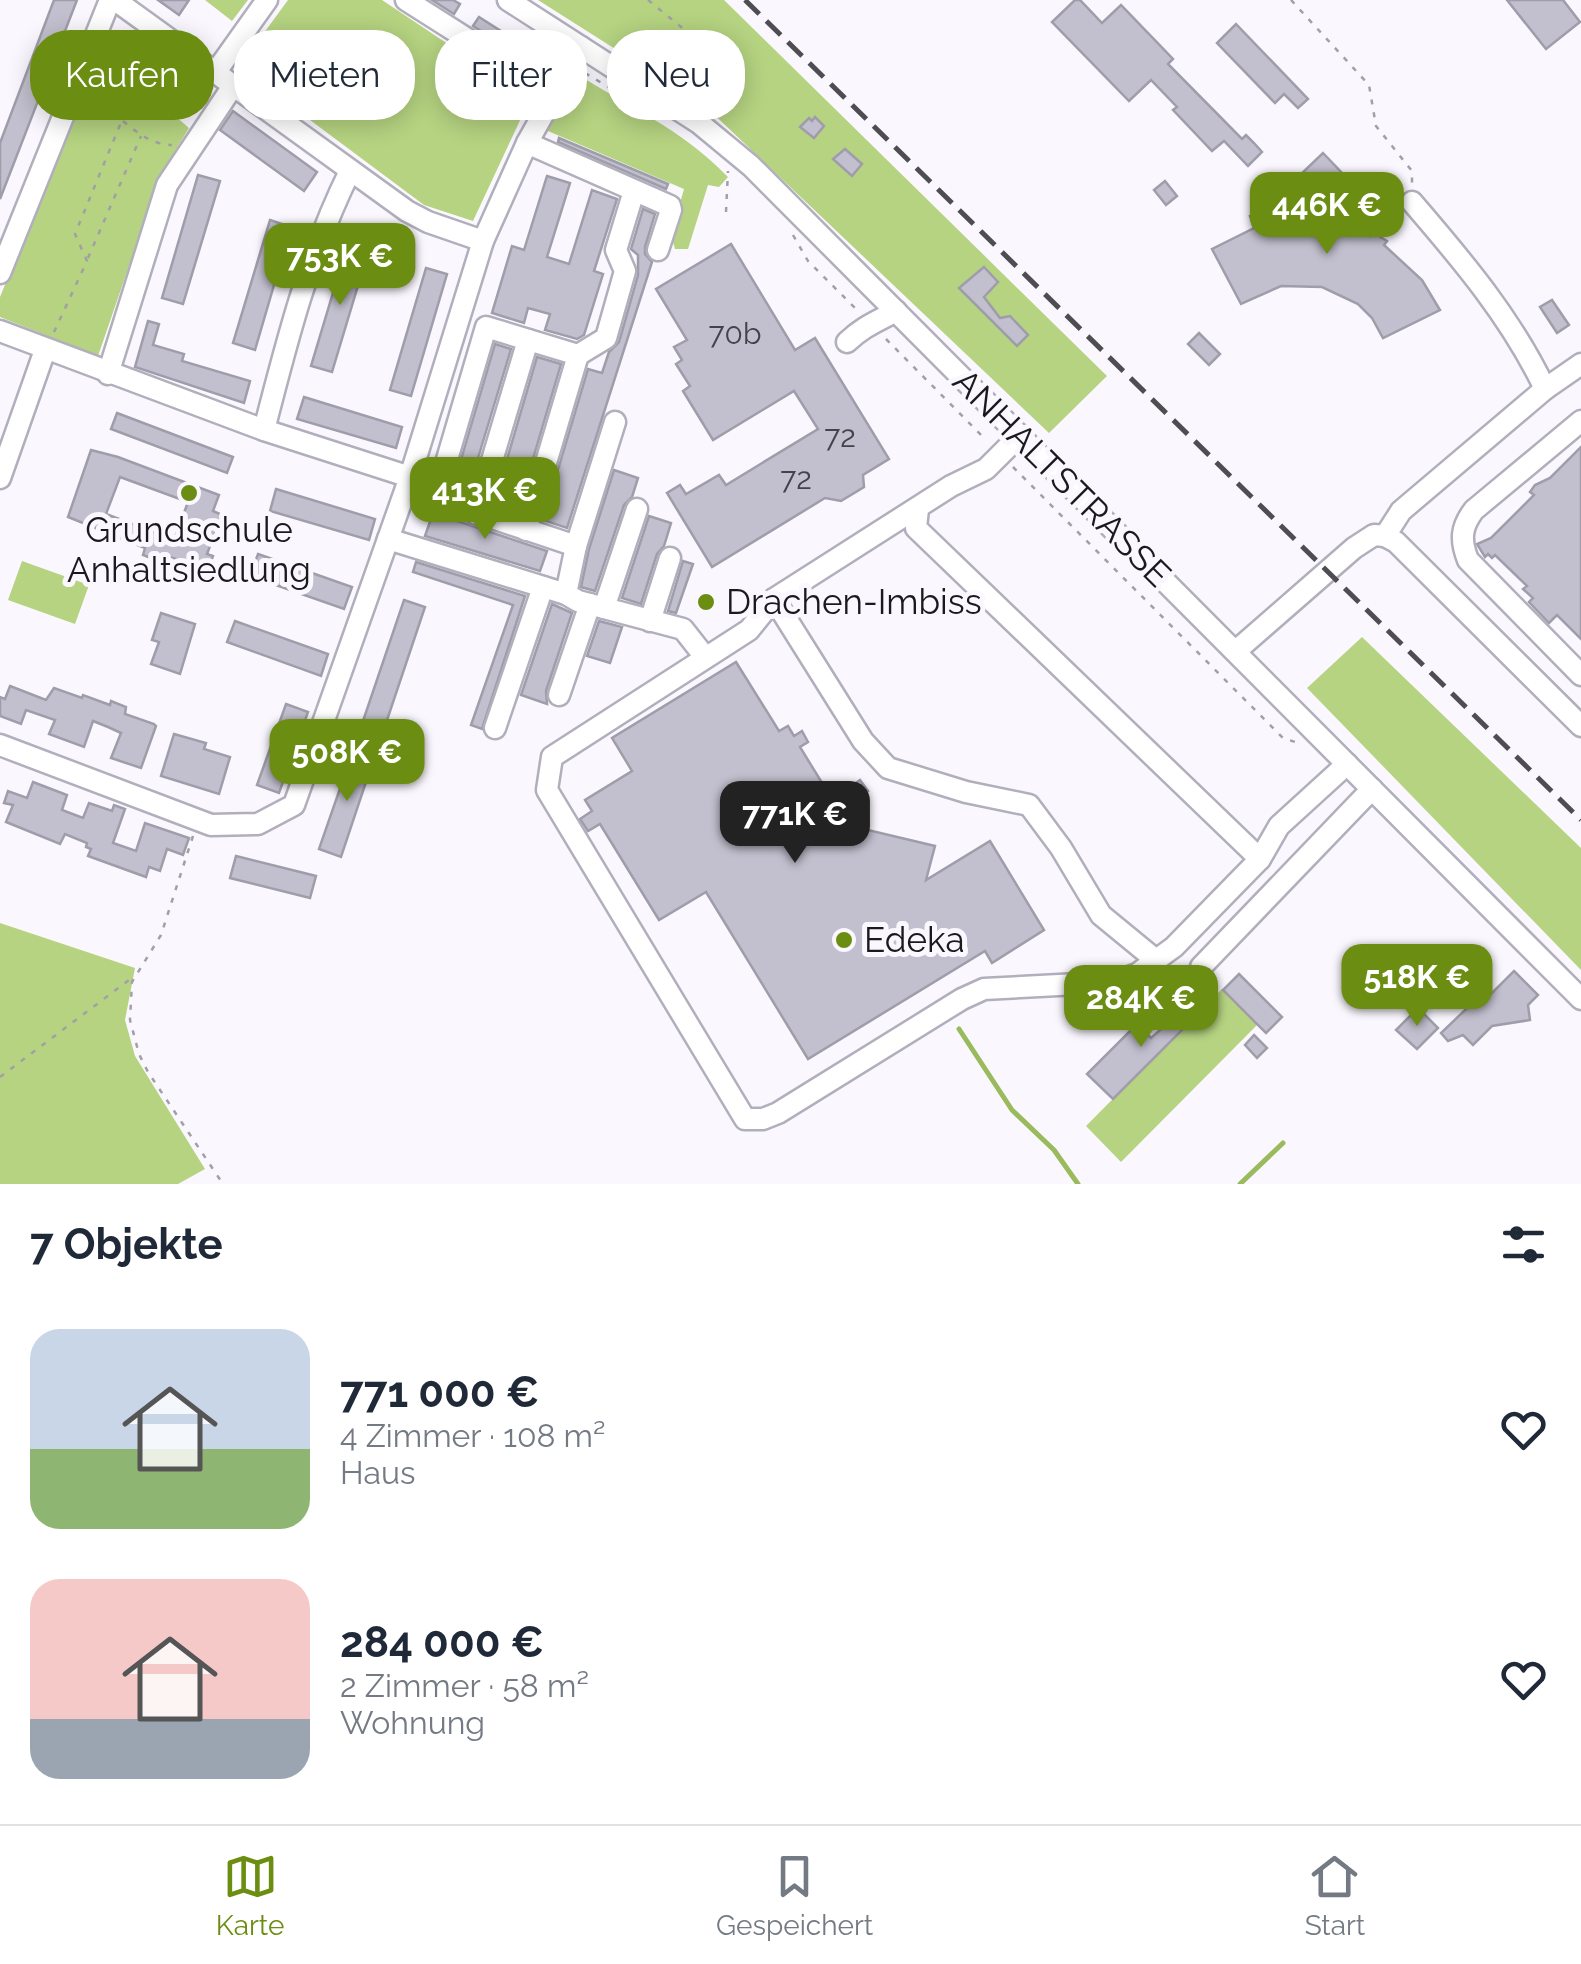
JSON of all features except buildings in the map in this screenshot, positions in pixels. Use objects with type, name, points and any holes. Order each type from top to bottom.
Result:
[{"type":"street","points":[[0,273],[112,0],[154,30]]},
{"type":"street","points":[[268,0],[214,73],[418,217],[483,241]]},
{"type":"street","points":[[406,0],[453,30]]},
{"type":"street","name":"ANHALTSTRASSE","points":[[508,0],[544,30]]},
{"type":"street","name":"ANHALTSTRASSE","points":[[587,62],[698,124],[751,166],[1581,999]]},
{"type":"street","points":[[108,374],[166,185],[233,86]]},
{"type":"street","points":[[0,746],[211,825],[258,824],[294,805],[408,483],[483,241],[540,120]]},
{"type":"street","points":[[528,142],[670,206],[658,250]]},
{"type":"street","points":[[264,430],[299,294],[350,171]]},
{"type":"street","points":[[526,530],[578,355],[606,338],[625,270],[616,250],[634,192]]},
{"type":"street","points":[[1412,202],[1467,265],[1526,350],[1545,389]]},
{"type":"street","points":[[854,269],[869,322]]},
{"type":"street","points":[[847,342],[869,322],[878,322],[896,311]]},
{"type":"street","points":[[435,500],[486,327],[578,355]]},
{"type":"street","points":[[0,330],[108,374],[408,483],[435,500],[576,546]]},
{"type":"street","points":[[476,514],[528,340]]},
{"type":"street","points":[[0,478],[46,350]]},
{"type":"street","points":[[1385,536],[1401,512],[1545,389],[1581,364]]},
{"type":"street","points":[[1581,421],[1474,510],[1462,535],[1468,560],[1581,675]]},
{"type":"street","points":[[566,594],[576,546],[615,422]]},
{"type":"street","points":[[1020,434],[986,469],[968,476],[774,600],[749,630],[552,757],[547,790],[745,1119],[763,1119],[778,1113],[949,1007],[984,990],[1116,982],[1157,961],[1260,859],[1279,826],[1348,764]]},
{"type":"street","points":[[559,695],[637,509]]},
{"type":"street","points":[[918,509],[916,528],[1260,859]]},
{"type":"street","points":[[1236,651],[1354,548],[1374,535],[1385,536],[1396,542],[1581,726]]},
{"type":"street","points":[[388,539],[683,630],[706,656]]},
{"type":"street","points":[[650,620],[670,558]]},
{"type":"street","points":[[495,728],[544,586]]},
{"type":"street","points":[[774,600],[862,741],[888,768],[966,792],[1029,805],[1051,832],[1100,914],[1157,961]]},
{"type":"street","points":[[1202,967],[1372,789]]},
{"type":"path","points":[[648,0],[739,74],[698,124]]},
{"type":"path","points":[[1291,0],[1368,85],[1376,126],[1412,171],[1412,202]]},
{"type":"path","points":[[587,66],[607,84]]},
{"type":"path","points":[[87,262],[75,234],[122,120],[141,136],[159,144],[190,146]]},
{"type":"path","points":[[46,350],[141,136]]},
{"type":"path","points":[[726,212],[727,168]]},
{"type":"path","points":[[869,322],[1282,738],[1310,746]]},
{"type":"path","points":[[198,820],[161,935],[132,982],[130,1020],[139,1054],[176,1119],[223,1184]]},
{"type":"path","points":[[0,1077],[138,974]]},
{"type":"green space","points":[[205,0],[248,0],[232,21]]},
{"type":"green space","points":[[288,0],[382,0],[435,35],[435,120],[520,120],[473,221],[424,205],[310,120],[415,120],[415,30],[266,30]]},
{"type":"green space","points":[[538,0],[724,0],[1107,376],[1049,433],[720,120],[745,120],[745,30],[607,30],[607,44]]},
{"type":"green space","points":[[587,80],[607,92],[607,120],[654,120],[691,144],[728,177],[719,187],[708,185],[688,249],[675,249],[671,235],[684,189],[541,128],[546,120],[587,120]]},
{"type":"green space","points":[[72,120],[180,120],[189,128],[160,176],[98,356],[0,317],[0,297]]},
{"type":"green space","points":[[22,561],[89,585],[75,624],[8,600]]},
{"type":"green space","points":[[1362,637],[1581,848],[1581,970],[1307,688]]},
{"type":"green space","points":[[0,923],[135,968],[125,1020],[135,1056],[205,1169],[178,1184],[0,1184]]},
{"type":"green space","points":[[1222,989],[1258,1024],[1121,1162],[1086,1126]]},
{"type":"waterway","points":[[959,1029],[1012,1110],[1054,1150],[1078,1184]]},
{"type":"waterway","points":[[1240,1184],[1283,1143]]},
{"type":"railway","points":[[745,0],[1581,820]]},
{"type":"place","name":"Grundschule Anhaltsiedlung","points":[[189,493]]},
{"type":"place","name":"Drachen-Imbiss","points":[[706,602]]},
{"type":"place","name":"Edeka","points":[[844,940]]}]
